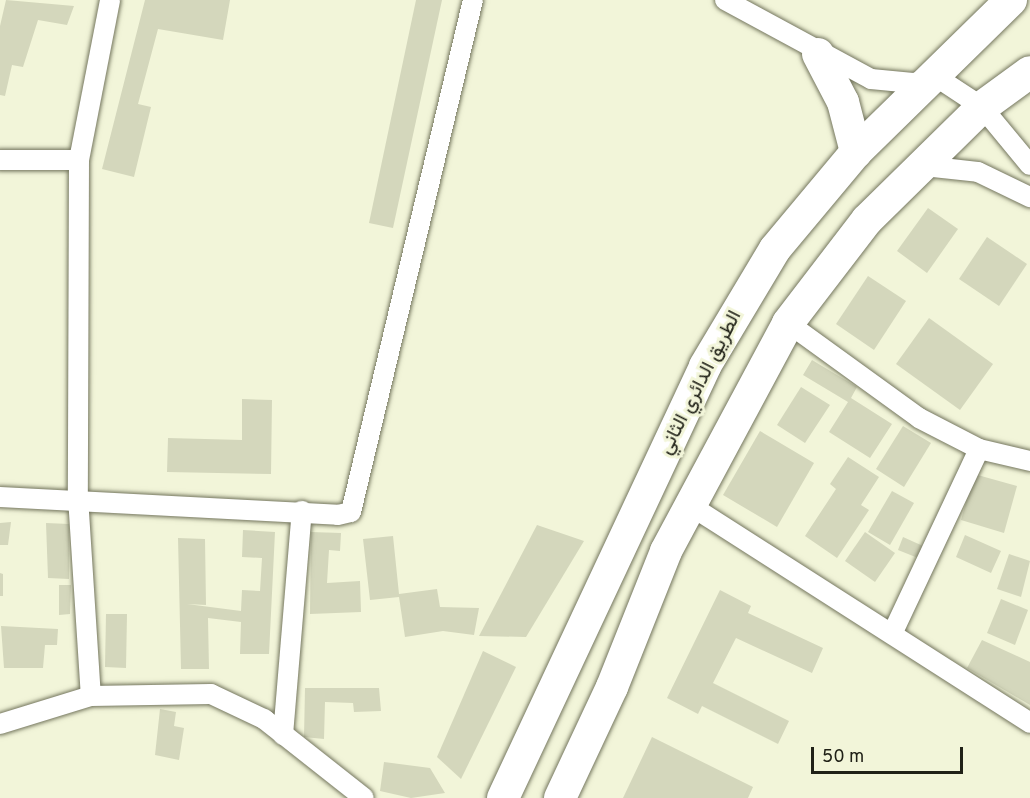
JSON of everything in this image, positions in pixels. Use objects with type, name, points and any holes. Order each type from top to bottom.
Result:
[{"type":"main road","name":"الطريق الدائري الثاني","points":[[503,798],[705,366],[775,249],[856,152],[938,78],[1011,0]]},
{"type":"main road","points":[[818,54],[843,102],[856,152]]},
{"type":"main road","points":[[560,798],[688,504],[788,323],[853,237],[982,107],[1030,72]]},
{"type":"street","points":[[91,696],[78,497],[79,160],[110,0]]},
{"type":"street","points":[[0,497],[78,497],[338,515],[353,507],[473,0]]},
{"type":"street","points":[[725,0],[818,54],[890,83],[938,78],[982,107],[1030,165]]},
{"type":"street","points":[[0,160],[79,160]]},
{"type":"street","points":[[924,166],[978,172],[1030,197]]},
{"type":"street","points":[[788,323],[919,418],[979,449],[1030,461]]},
{"type":"street","points":[[894,632],[979,449]]},
{"type":"street","points":[[688,504],[894,632],[1030,723]]},
{"type":"street","points":[[284,735],[302,511]]},
{"type":"street","points":[[0,724],[91,696],[211,694],[237,703],[284,735],[364,798]]},
{"type":"building","points":[[6,0],[74,6],[67,25],[38,20],[23,67],[12,65],[5,96],[0,95],[0,26]]},
{"type":"building","points":[[145,0],[230,0],[223,40],[158,29],[138,104],[151,107],[134,177],[102,169]]},
{"type":"building","points":[[416,0],[442,0],[393,228],[369,223]]},
{"type":"building","points":[[928,208],[958,229],[927,273],[897,251]]},
{"type":"building","points":[[987,237],[1027,264],[999,306],[959,279]]},
{"type":"building","points":[[868,276],[906,301],[874,350],[836,324]]},
{"type":"building","points":[[929,318],[993,364],[960,410],[896,364]]},
{"type":"building","points":[[812,360],[857,387],[851,398],[892,424],[870,458],[829,432],[848,402],[803,375]]},
{"type":"building","points":[[801,387],[830,405],[805,443],[777,425]]},
{"type":"building","points":[[242,399],[272,400],[271,474],[167,472],[168,438],[242,440]]},
{"type":"building","points":[[903,426],[931,443],[904,487],[876,469]]},
{"type":"building","points":[[760,431],[814,463],[777,527],[723,495]]},
{"type":"building","points":[[848,457],[879,477],[861,505],[869,510],[837,558],[805,536],[836,489],[830,484]]},
{"type":"building","points":[[974,474],[1017,486],[1004,533],[961,520]]},
{"type":"building","points":[[892,491],[914,503],[890,545],[868,532]]},
{"type":"building","points":[[11,522],[8,545],[0,545],[0,523]]},
{"type":"building","points":[[46,523],[69,524],[69,579],[48,578]]},
{"type":"building","points":[[537,525],[584,541],[526,637],[479,636]]},
{"type":"building","points":[[243,530],[275,532],[269,654],[240,654],[241,622],[208,618],[209,669],[181,669],[178,538],[205,539],[206,605],[187,604],[241,611],[242,590],[260,591],[262,558],[242,557]]},
{"type":"building","points":[[311,532],[341,533],[340,551],[329,550],[327,583],[360,581],[361,612],[310,614]]},
{"type":"building","points":[[865,532],[895,553],[875,582],[845,561]]},
{"type":"building","points":[[965,535],[1001,551],[991,573],[956,557]]},
{"type":"building","points":[[393,536],[399,594],[437,589],[440,607],[479,608],[474,635],[443,631],[405,637],[399,597],[370,600],[363,539]]},
{"type":"building","points":[[903,537],[923,546],[918,558],[898,550]]},
{"type":"building","points":[[1009,554],[1030,561],[1021,597],[997,589]]},
{"type":"building","points":[[0,573],[3,574],[3,596],[0,596]]},
{"type":"building","points":[[59,585],[71,585],[70,614],[59,615]]},
{"type":"building","points":[[720,590],[751,606],[748,613],[823,648],[812,673],[736,638],[713,683],[789,721],[778,744],[702,706],[698,714],[667,698]]},
{"type":"building","points":[[1001,599],[1028,610],[1015,645],[987,633]]},
{"type":"building","points":[[106,614],[127,614],[126,668],[105,667]]},
{"type":"building","points":[[1,626],[58,629],[57,645],[45,645],[43,668],[4,668]]},
{"type":"building","points":[[982,640],[1030,662],[1030,705],[967,668]]},
{"type":"building","points":[[483,651],[516,667],[461,779],[437,757]]},
{"type":"building","points":[[305,688],[379,688],[381,711],[354,712],[353,703],[325,702],[324,739],[304,737]]},
{"type":"building","points":[[160,709],[176,712],[174,726],[184,728],[179,760],[155,755]]},
{"type":"building","points":[[652,737],[753,787],[748,798],[623,798]]},
{"type":"building","points":[[384,762],[430,768],[445,793],[411,798],[380,791]]}]
